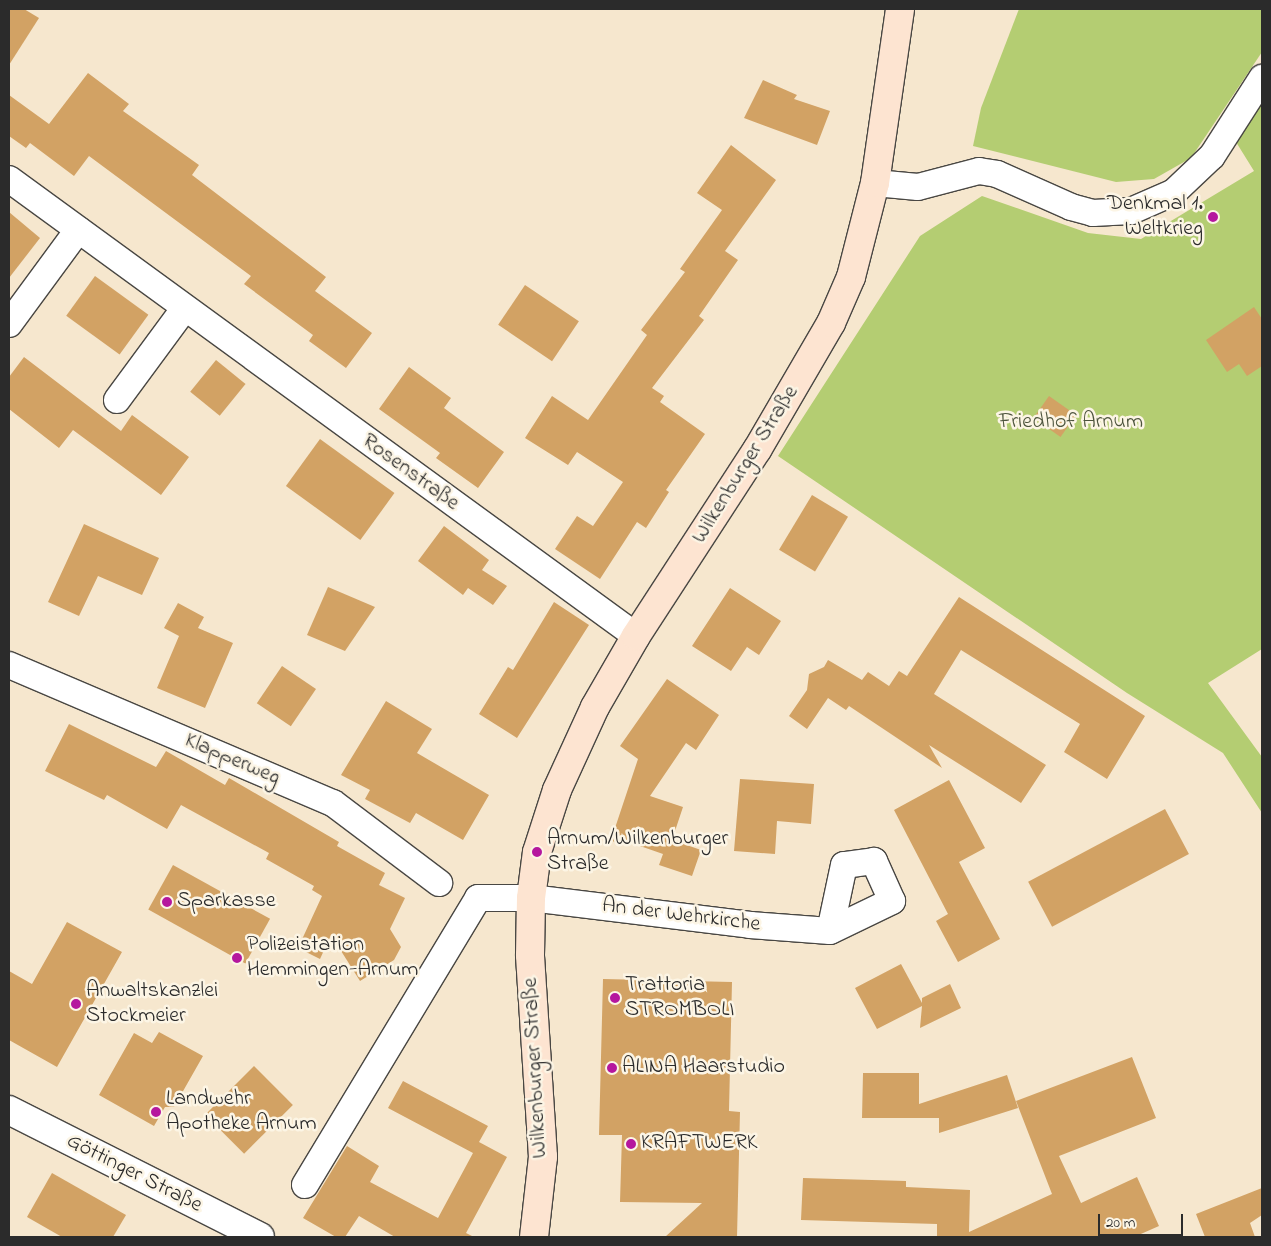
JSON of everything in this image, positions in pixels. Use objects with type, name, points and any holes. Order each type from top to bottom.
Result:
[{"type":"main road","name":"Wilkenburger Straße","points":[[534,1237],[543,1157],[530,955],[531,898],[537,852],[557,790],[595,707],[636,636],[757,450],[831,323],[851,277],[875,183],[900,9]]},
{"type":"street","points":[[875,183],[918,187],[979,171],[997,174],[1086,211],[1131,211],[1174,192],[1212,156],[1262,78]]},
{"type":"street","name":"Rosenstraße","points":[[9,179],[184,309],[636,636]]},
{"type":"street","points":[[9,324],[78,230]]},
{"type":"street","points":[[117,400],[184,309]]},
{"type":"street","name":"Klapperweg","points":[[9,666],[333,803],[439,883]]},
{"type":"street","points":[[305,1185],[478,898],[531,898]]},
{"type":"street","name":"An der Wehrkirche","points":[[531,898],[750,925],[830,931]]},
{"type":"street","name":"Göttinger Straße","points":[[9,1110],[260,1237]]},
{"type":"green space","points":[[1019,9],[1262,9],[1262,52],[1191,158],[1154,179],[1116,182],[973,146],[981,108]]},
{"type":"green space","name":"Friedhof Arnum","points":[[1262,103],[1262,649],[1208,683],[1262,757],[1262,813],[1223,753],[1127,693],[778,456],[920,236],[982,196],[1088,233],[1141,239],[1254,171],[1236,142]]},
{"type":"building","points":[[9,9],[24,9],[39,18],[9,65]]},
{"type":"building","points":[[88,73],[129,104],[123,111],[199,165],[192,175],[326,277],[315,291],[372,333],[346,368],[309,341],[313,335],[244,284],[251,276],[89,156],[74,176],[30,143],[26,148],[9,136],[9,95],[49,124]]},
{"type":"building","points":[[763,80],[797,95],[794,99],[830,111],[817,145],[744,118]]},
{"type":"building","points":[[731,145],[776,180],[725,251],[738,260],[699,316],[704,320],[652,388],[664,396],[660,402],[705,434],[666,490],[669,492],[646,528],[637,522],[600,579],[555,549],[577,516],[593,526],[623,482],[577,452],[568,465],[525,438],[552,396],[588,420],[647,335],[641,330],[685,272],[680,269],[722,210],[697,193]]},
{"type":"building","points":[[9,212],[40,238],[9,278]]},
{"type":"building","points":[[95,276],[148,315],[120,354],[66,316]]},
{"type":"building","points":[[525,285],[579,321],[552,361],[498,325]]},
{"type":"building","points":[[1254,307],[1262,319],[1262,366],[1247,376],[1239,364],[1227,372],[1206,340]]},
{"type":"building","points":[[24,357],[121,431],[132,415],[189,457],[161,495],[73,430],[59,448],[9,409],[9,377]]},
{"type":"building","points":[[216,360],[246,384],[220,416],[190,392]]},
{"type":"building","points":[[409,367],[451,398],[444,408],[504,452],[478,488],[436,458],[440,453],[379,409]]},
{"type":"building","points":[[1049,396],[1076,415],[1061,437],[1034,418]]},
{"type":"building","points":[[320,439],[394,493],[360,540],[286,486]]},
{"type":"building","points":[[812,495],[848,517],[815,571],[779,550]]},
{"type":"building","points":[[84,524],[159,558],[142,595],[98,576],[79,616],[48,602]]},
{"type":"building","points":[[444,526],[489,560],[482,570],[507,586],[493,605],[468,588],[463,595],[418,561]]},
{"type":"building","points":[[328,587],[375,607],[345,651],[307,635]]},
{"type":"building","points":[[730,588],[781,621],[759,655],[747,647],[731,671],[692,646]]},
{"type":"building","points":[[959,597],[1145,716],[1107,779],[1064,752],[1080,724],[961,650],[934,694],[1046,765],[1021,803],[929,745],[942,768],[849,706],[846,710],[828,698],[807,729],[789,716],[807,690],[809,674],[824,667],[828,660],[862,680],[868,672],[889,686],[899,671],[907,676]]},
{"type":"building","points":[[554,602],[589,625],[517,738],[479,714],[508,667],[513,670]]},
{"type":"building","points":[[178,603],[204,617],[198,628],[233,643],[205,708],[157,688],[179,636],[164,628]]},
{"type":"building","points":[[282,666],[316,689],[291,726],[257,703]]},
{"type":"building","points":[[667,679],[719,715],[696,750],[686,743],[650,796],[683,807],[672,840],[701,850],[692,876],[659,865],[663,854],[620,839],[616,843],[611,840],[638,759],[620,746]]},
{"type":"building","points":[[386,701],[432,729],[417,753],[489,795],[463,840],[416,813],[410,823],[365,799],[370,790],[341,775]]},
{"type":"building","points":[[69,724],[156,767],[166,751],[225,785],[229,778],[339,842],[337,846],[385,873],[379,885],[405,898],[390,929],[401,947],[394,960],[360,981],[331,935],[320,959],[298,948],[322,896],[312,890],[314,886],[266,859],[269,853],[181,805],[167,829],[107,795],[104,800],[45,771]]},
{"type":"building","points":[[740,779],[814,784],[811,824],[777,821],[775,854],[734,851]]},
{"type":"building","points":[[949,780],[985,848],[959,862],[1000,939],[958,962],[936,921],[948,914],[894,810]]},
{"type":"building","points":[[1165,809],[1189,854],[1052,927],[1028,882]]},
{"type":"building","points":[[173,865],[270,919],[245,963],[148,910]]},
{"type":"building","points":[[67,922],[122,952],[57,1067],[9,1040],[9,971],[32,984]]},
{"type":"building","points":[[901,964],[922,1003],[922,998],[950,984],[961,1008],[920,1028],[922,1006],[877,1029],[855,988]]},
{"type":"building","points":[[603,979],[732,982],[729,1111],[740,1112],[737,1237],[665,1237],[702,1203],[620,1202],[622,1135],[599,1135]]},
{"type":"building","points":[[159,1032],[203,1056],[174,1107],[165,1107],[154,1126],[99,1095],[134,1033],[152,1043]]},
{"type":"building","points":[[1132,1057],[1156,1118],[1059,1156],[1081,1203],[1137,1177],[1159,1226],[1134,1237],[937,1237],[937,1224],[801,1220],[803,1178],[906,1181],[906,1187],[970,1190],[969,1232],[1052,1194],[1016,1101]]},
{"type":"building","points":[[254,1066],[293,1105],[244,1154],[205,1115]]},
{"type":"building","points":[[863,1073],[919,1073],[919,1104],[1007,1075],[1018,1108],[939,1133],[939,1118],[862,1118]]},
{"type":"building","points":[[403,1081],[488,1126],[479,1142],[507,1157],[466,1233],[474,1237],[395,1237],[359,1216],[345,1237],[336,1237],[303,1218],[347,1146],[379,1166],[370,1182],[438,1218],[473,1153],[388,1108]]},
{"type":"building","points":[[52,1173],[126,1215],[113,1237],[62,1237],[27,1217]]},
{"type":"building","points":[[1262,1188],[1262,1215],[1250,1223],[1255,1237],[1205,1237],[1196,1214]]},
{"type":"place","name":"Denkmal 1. Weltkrieg","points":[[1213,217]]},
{"type":"place","name":"Arnum/Wilkenburger Straße","points":[[537,852]]},
{"type":"place","name":"Sparkasse","points":[[167,902]]},
{"type":"place","name":"Polizeistation Hemmingen-Arnum","points":[[237,958]]},
{"type":"place","name":"Trattoria STROMBOLI","points":[[615,998]]},
{"type":"place","name":"Anwaltskanzlei Stockmeier","points":[[76,1004]]},
{"type":"place","name":"ALINA Haarstudio","points":[[612,1068]]},
{"type":"place","name":"Landwehr Apotheke Arnum","points":[[156,1112]]},
{"type":"place","name":"KRAFTWERK","points":[[631,1144]]}]
